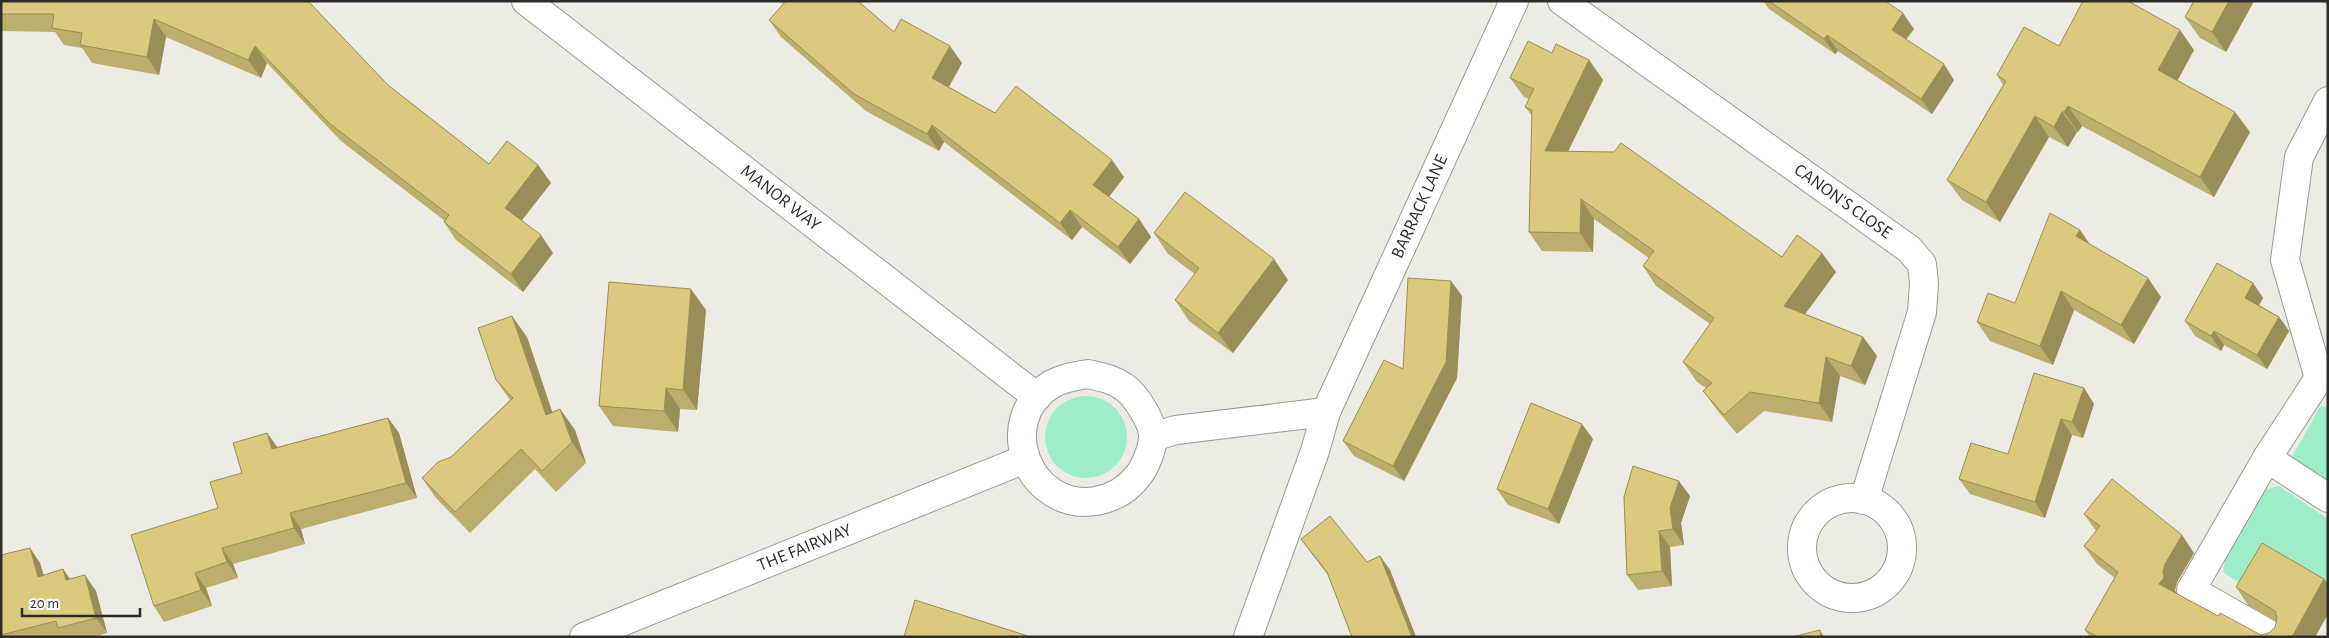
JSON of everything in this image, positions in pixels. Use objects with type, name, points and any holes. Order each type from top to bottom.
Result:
[{"type":"street","name":"MANOR WAY","points":[[526,1],[1037,397]]},
{"type":"street","name":"BARRACK LANE","points":[[1248,637],[1315,451],[1326,412],[1514,1]]},
{"type":"street","name":"CANON'S CLOSE","points":[[1562,1],[1909,249],[1922,264],[1924,284],[1922,312],[1864,500]]},
{"type":"street","points":[[2274,637],[2191,590],[2268,458],[2323,380],[2284,260],[2300,157],[2328,101]]},
{"type":"street","points":[[1088,374],[1107,378],[1125,387],[1138,401],[1153,437],[1147,458],[1138,476],[1124,490],[1106,499],[1093,501],[1067,500],[1049,491],[1035,477],[1025,459],[1022,438],[1026,416],[1037,397],[1051,385],[1069,377],[1088,374]]},
{"type":"street","points":[[1153,437],[1176,430],[1326,412]]},
{"type":"street","points":[[2268,458],[2328,498]]},
{"type":"street","name":"THE FAIRWAY","points":[[584,637],[1025,459]]},
{"type":"green space","points":[[1086,396],[1102,399],[1115,408],[1124,421],[1127,437],[1124,453],[1115,466],[1102,475],[1086,478],[1070,475],[1057,466],[1048,453],[1045,437],[1048,421],[1057,408],[1070,399]]},
{"type":"green space","points":[[2328,406],[2328,485],[2314,477],[2292,457],[2320,407]]},
{"type":"green space","points":[[2279,486],[2328,519],[2328,592],[2255,593],[2223,572],[2227,549],[2263,490]]},
{"type":"building","points":[[1,1],[308,1],[388,85],[489,164],[507,141],[538,165],[505,208],[541,235],[511,274],[444,222],[449,215],[329,123],[255,46],[248,60],[154,19],[147,57],[80,45],[82,33],[52,28],[54,14],[1,14]]},
{"type":"building","points":[[786,1],[858,1],[894,32],[901,19],[950,46],[932,78],[995,113],[1016,86],[1112,160],[1093,185],[1139,219],[1118,247],[1070,210],[1060,223],[932,125],[927,134],[854,94],[769,20]]},
{"type":"building","points":[[1769,1],[1885,1],[1903,13],[1892,30],[1944,64],[1921,99],[1827,35],[1824,39]]},
{"type":"building","points":[[2083,1],[2128,1],[2180,30],[2158,70],[2235,112],[2200,177],[2068,106],[2062,112],[2054,127],[2035,116],[1986,202],[1947,180],[2006,81],[1997,75],[2024,27],[2059,46]]},
{"type":"building","points":[[2194,1],[2229,1],[2212,32],[2185,17]]},
{"type":"building","points":[[1528,41],[1552,53],[1556,44],[1589,60],[1545,151],[1614,152],[1621,143],[1782,257],[1797,235],[1822,253],[1784,306],[1863,337],[1851,366],[1826,357],[1819,403],[1750,392],[1724,415],[1703,391],[1712,383],[1683,362],[1714,318],[1643,266],[1654,251],[1581,199],[1580,233],[1529,232],[1532,110],[1525,107],[1534,89],[1510,78]]},
{"type":"building","points":[[1185,192],[1274,259],[1218,333],[1175,300],[1199,268],[1154,233]]},
{"type":"building","points":[[2050,213],[2080,230],[2076,236],[2148,278],[2121,325],[2061,291],[2040,346],[1977,322],[1988,293],[2015,303]]},
{"type":"building","points":[[2217,263],[2253,283],[2245,298],[2279,317],[2257,355],[2214,331],[2211,336],[2185,321]]},
{"type":"building","points":[[1408,278],[1451,281],[1446,362],[1393,466],[1343,441],[1384,360],[1403,369]]},
{"type":"building","points":[[609,282],[691,289],[683,390],[666,388],[664,411],[599,406]]},
{"type":"building","points":[[512,316],[546,415],[560,409],[572,442],[542,471],[521,449],[455,512],[422,478],[438,462],[451,457],[513,398],[496,380],[478,328]]},
{"type":"building","points":[[2034,373],[2084,388],[2072,422],[2061,419],[2035,502],[1959,479],[1971,443],[2008,454]]},
{"type":"building","points":[[1531,403],[1582,424],[1548,509],[1497,489]]},
{"type":"building","points":[[388,418],[406,483],[290,513],[294,528],[222,548],[227,562],[195,573],[201,590],[154,606],[131,535],[218,508],[210,482],[242,473],[233,443],[267,433],[272,449]]},
{"type":"building","points":[[1633,466],[1679,481],[1670,508],[1673,529],[1659,531],[1662,571],[1627,575],[1624,497]]},
{"type":"building","points":[[2112,479],[2182,535],[2165,564],[2164,578],[2159,584],[2218,616],[2220,613],[2261,635],[2269,633],[2275,627],[2277,618],[2275,611],[2236,587],[2262,543],[2324,579],[2292,637],[2098,637],[2085,630],[2118,572],[2084,546],[2100,526],[2084,514]]},
{"type":"building","points":[[1330,516],[1367,562],[1380,556],[1412,637],[1352,637],[1327,572],[1301,539]]},
{"type":"building","points":[[30,548],[38,577],[63,569],[66,580],[85,575],[96,618],[58,628],[56,621],[1,635],[1,555]]},
{"type":"building","points":[[915,600],[1031,637],[904,637]]},
{"type":"building","points":[[1820,630],[1821,637],[1792,637]]}]
